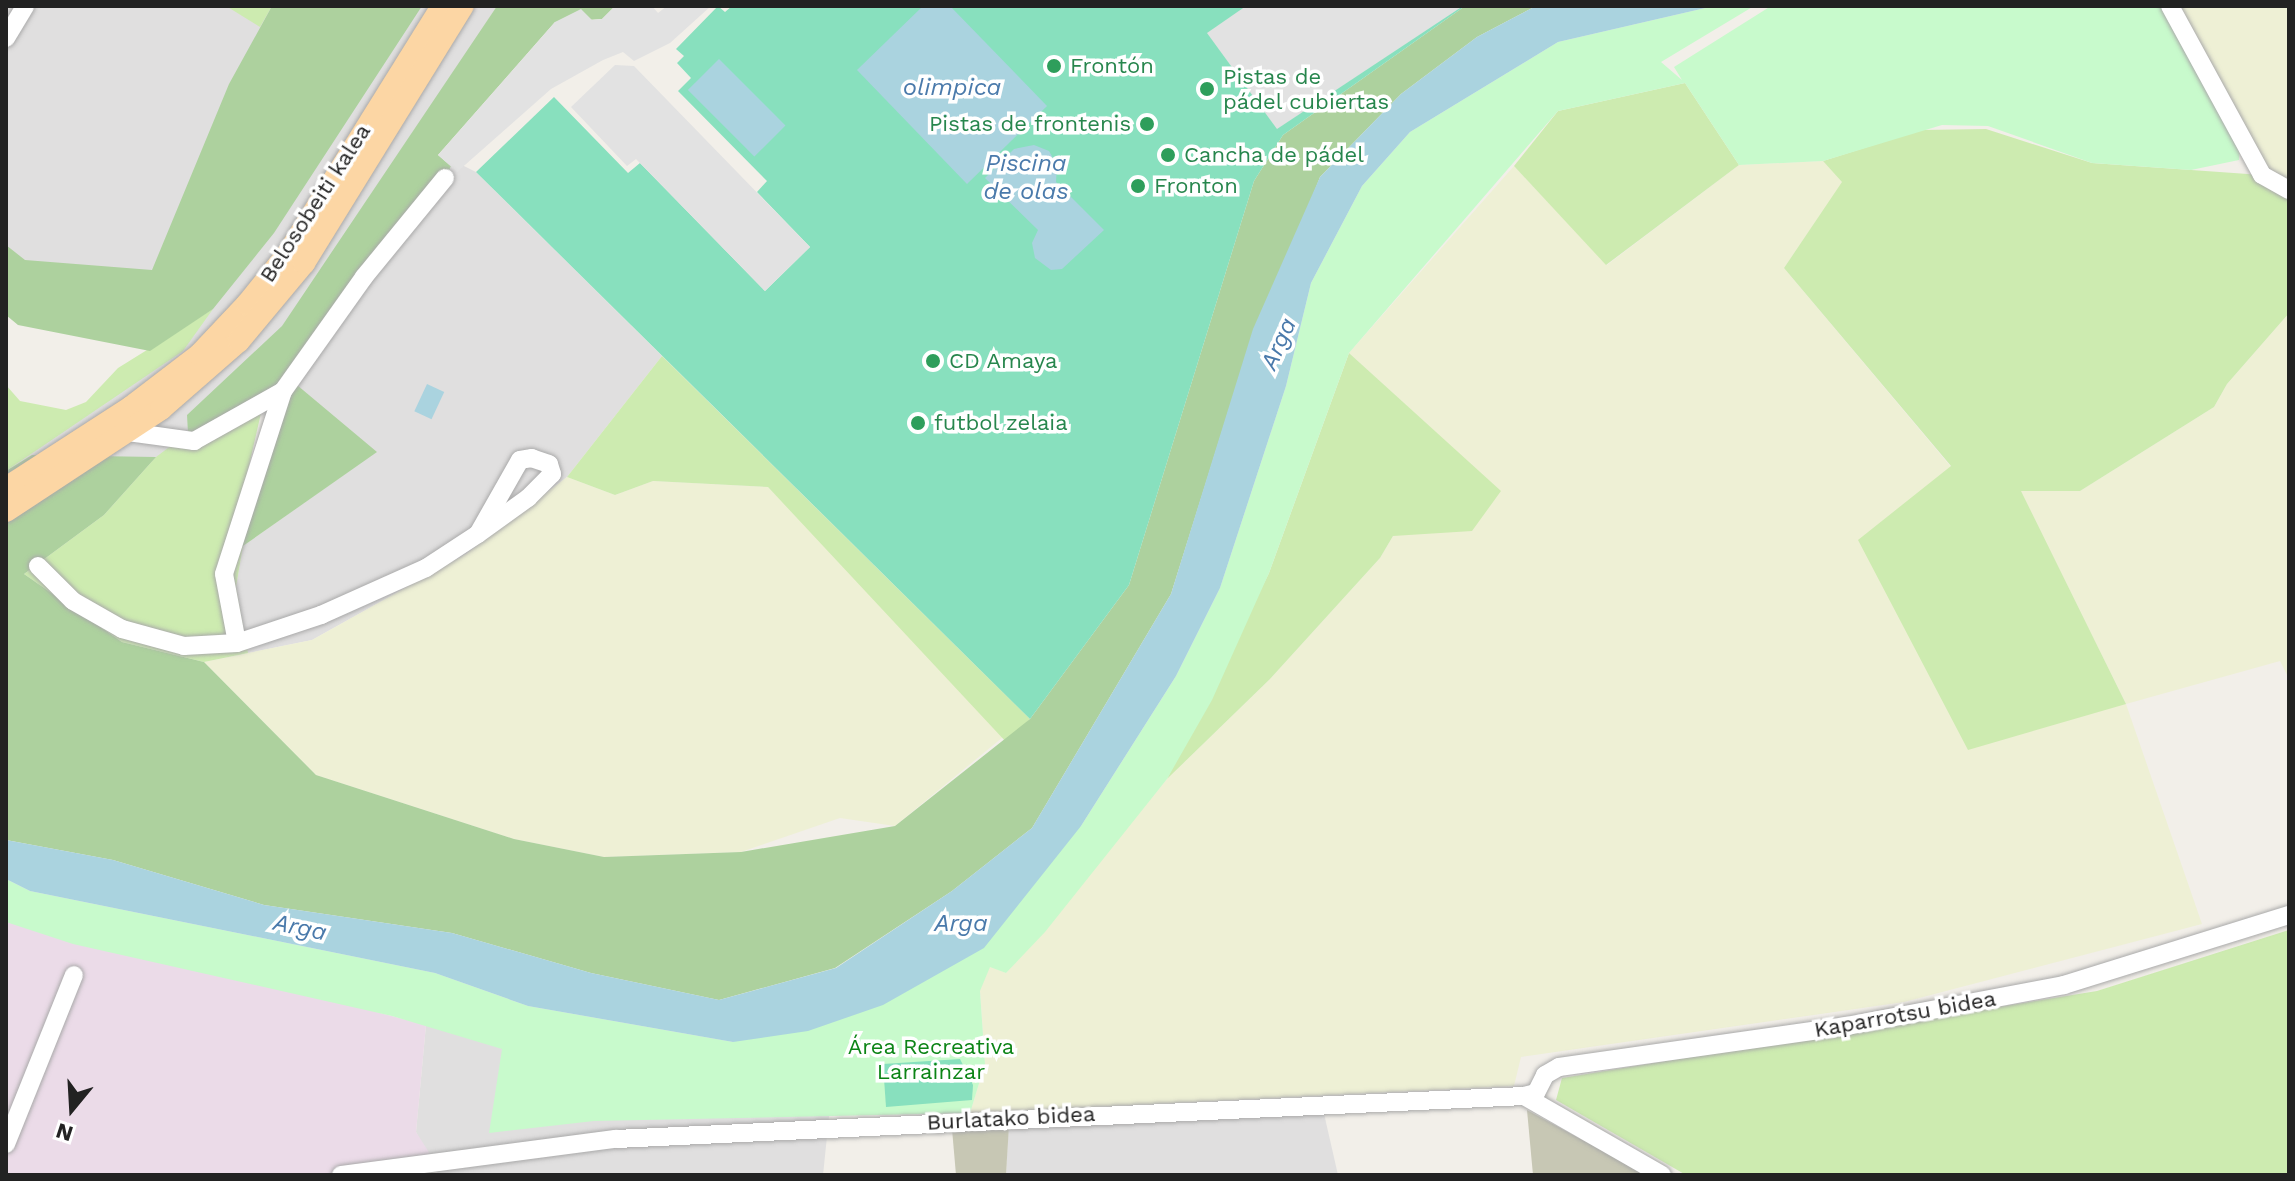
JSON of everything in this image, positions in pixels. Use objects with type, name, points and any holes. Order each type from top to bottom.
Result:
[{"type":"main road","name":"Belosobeiti kalea","points":[[6,488],[187,364],[247,304],[289,252],[442,6]]},
{"type":"main road","name":"Belosobeiti kalea","points":[[6,511],[161,409],[239,341],[304,263],[463,6]]},
{"type":"street","points":[[6,38],[25,6]]},
{"type":"street","points":[[2170,6],[2262,175],[2289,190]]},
{"type":"street","points":[[237,643],[224,574],[283,391],[364,277],[445,178]]},
{"type":"street","points":[[161,409],[170,426],[195,432],[262,393],[283,391]]},
{"type":"street","points":[[128,432],[194,441],[283,391]]},
{"type":"street","points":[[38,566],[73,601],[122,629],[184,646],[237,643],[321,615],[426,568],[478,534]]},
{"type":"street","name":"Kaparrotsu bidea","points":[[1524,1096],[1536,1093],[1545,1075],[1559,1067],[1847,1026],[2064,985],[2289,915]]},
{"type":"street","points":[[6,1144],[74,975]]},
{"type":"street","points":[[1524,1096],[1662,1175]]},
{"type":"street","name":"Burlatako bidea","points":[[341,1175],[616,1139],[1524,1096]]},
{"type":"shaded area","points":[[6,6],[497,6],[390,173],[193,458],[6,471],[180,350],[6,315]]},
{"type":"shaded area","points":[[615,6],[652,6],[658,13],[667,6],[711,6],[670,43],[634,61],[623,52],[551,89],[457,172],[438,155],[555,22],[581,9],[592,20],[602,19]]},
{"type":"shaded area","points":[[1246,6],[1463,6],[1277,129],[1207,33]]},
{"type":"shaded area","points":[[2177,6],[2289,6],[2289,188],[2264,167]]},
{"type":"shaded area","points":[[615,65],[634,66],[810,247],[765,291],[636,159],[627,166],[571,107]]},
{"type":"shaded area","points":[[454,161],[476,172],[662,356],[567,477],[466,554],[312,640],[248,653],[236,587],[243,546],[376,452],[290,380]]},
{"type":"shaded area","points":[[1823,161],[1843,182],[1784,268],[1951,467],[2126,704],[2202,924],[1904,1002],[1521,1057],[1514,1086],[970,1113],[985,1064],[980,990],[990,966],[1006,973],[1167,779],[1270,679],[1380,558],[1393,536],[1500,491],[1349,353],[1514,166],[1607,265],[1739,165]]},
{"type":"shaded area","points":[[2289,313],[2289,679],[2280,661],[2126,704],[2020,490],[2080,491],[2214,407],[2227,384]]},
{"type":"shaded area","points":[[567,477],[615,495],[653,481],[768,487],[998,720],[1003,737],[895,826],[840,818],[741,852],[604,857],[514,839],[316,775],[204,662],[312,640],[466,554]]},
{"type":"shaded area","points":[[6,915],[426,1025],[416,1132],[439,1168],[399,1175],[6,1175]]},
{"type":"shaded area","points":[[426,1025],[833,1078],[823,1175],[438,1175],[416,1132]]},
{"type":"shaded area","points":[[1322,1105],[1338,1175],[1006,1175],[1009,1118]]},
{"type":"shaded area","points":[[1527,1110],[1647,1175],[1533,1175]]},
{"type":"shaded area","points":[[1009,1125],[1006,1175],[956,1175],[952,1129]]},
{"type":"green space","points":[[226,6],[272,6],[260,27]]},
{"type":"green space","points":[[272,6],[422,6],[274,233],[213,309],[150,351],[18,325],[6,315],[6,245],[25,260],[152,270],[229,84]]},
{"type":"green space","points":[[497,6],[615,6],[602,19],[555,22],[438,155],[451,166],[445,178],[291,380],[377,452],[243,546],[232,540],[283,392],[195,432],[188,433],[187,415],[282,326]]},
{"type":"green space","name":"CD Amaya","points":[[718,6],[725,12],[732,6],[1465,6],[1283,135],[1254,181],[1129,585],[1030,719],[476,172],[554,97],[628,173],[640,163],[765,291],[810,247],[757,192],[767,181],[678,91],[691,78],[677,63],[684,56],[676,49]]},
{"type":"green space","points":[[1465,6],[1536,6],[1477,37],[1401,94],[1320,177],[1229,409],[1171,594],[1032,828],[952,891],[835,968],[719,1000],[591,973],[452,933],[264,905],[113,860],[6,840],[6,471],[32,455],[156,457],[104,515],[24,574],[122,642],[204,662],[316,775],[514,839],[604,857],[741,852],[895,826],[1030,719],[1129,585],[1254,181],[1283,135]]},
{"type":"green space","name":"Área Recreativa Larrainzar","points":[[1714,6],[1754,6],[1661,62],[1682,80],[1674,67],[1771,6],[2167,6],[2240,144],[2239,160],[2191,170],[2092,163],[1988,126],[1942,125],[1823,161],[1739,165],[1685,83],[1558,111],[1349,353],[1269,573],[1212,700],[1167,779],[1045,932],[1006,973],[990,967],[980,991],[985,1064],[970,1113],[594,1121],[489,1133],[502,1049],[392,1016],[73,944],[6,922],[6,879],[30,891],[435,973],[528,1006],[733,1042],[1081,826],[1176,676],[1220,588],[1286,386],[1311,283],[1362,186],[1410,132],[1558,42]]},
{"type":"green space","points":[[1685,83],[1739,165],[1606,265],[1514,166],[1558,111]]},
{"type":"green space","points":[[1986,129],[2092,163],[2262,175],[2289,190],[2289,313],[2227,384],[2214,407],[2080,491],[2021,491],[2126,704],[1968,750],[1858,540],[1951,466],[1784,268],[1842,182],[1823,161],[1921,130]]},
{"type":"green space","points":[[213,309],[183,351],[6,471],[6,385],[20,401],[66,410],[86,402],[118,368]]},
{"type":"green space","points":[[1349,353],[1501,491],[1472,531],[1393,536],[1380,558],[1270,679],[1167,779],[1269,573]]},
{"type":"green space","points":[[662,356],[1030,719],[1007,743],[768,487],[653,481],[615,495],[567,477]]},
{"type":"green space","points":[[264,400],[232,540],[243,546],[236,587],[248,653],[204,662],[122,642],[24,574],[104,515],[156,457],[188,433]]},
{"type":"green space","points":[[2289,930],[2289,1175],[1686,1175],[1556,1100],[1562,1078],[2097,991]]},
{"type":"green space","points":[[960,1059],[973,1085],[972,1100],[886,1107],[883,1064]]},
{"type":"water","name":"olimpica","points":[[923,6],[950,6],[1047,106],[967,184],[857,70]]},
{"type":"water","name":"Arga","points":[[1536,6],[1714,6],[1558,42],[1410,132],[1362,186],[1311,283],[1286,386],[1220,588],[1176,676],[1081,826],[984,948],[883,1005],[808,1031],[733,1042],[528,1006],[435,973],[30,891],[6,879],[6,840],[113,860],[264,905],[452,933],[591,973],[719,1000],[836,968],[952,891],[1032,828],[1171,594],[1253,329],[1320,177],[1401,94],[1477,37]]},
{"type":"water","points":[[719,59],[785,125],[754,157],[688,90]]},
{"type":"water","name":"Piscina de olas","points":[[1034,145],[1049,151],[1057,165],[1056,182],[1104,230],[1062,269],[1051,270],[1035,258],[1032,243],[1038,230],[985,178],[1014,149]]},
{"type":"water","points":[[427,384],[444,392],[432,419],[414,411]]},
{"type":"place","name":"Frontón","points":[[1054,66]]},
{"type":"place","name":"Pistas de pádel cubiertas","points":[[1207,89]]},
{"type":"place","name":"Pistas de frontenis","points":[[1147,124]]},
{"type":"place","name":"Cancha de pádel","points":[[1168,155]]},
{"type":"place","name":"Fronton","points":[[1138,186]]},
{"type":"place","name":"CD Amaya","points":[[933,361]]},
{"type":"place","name":"futbol zelaia","points":[[918,423]]}]
